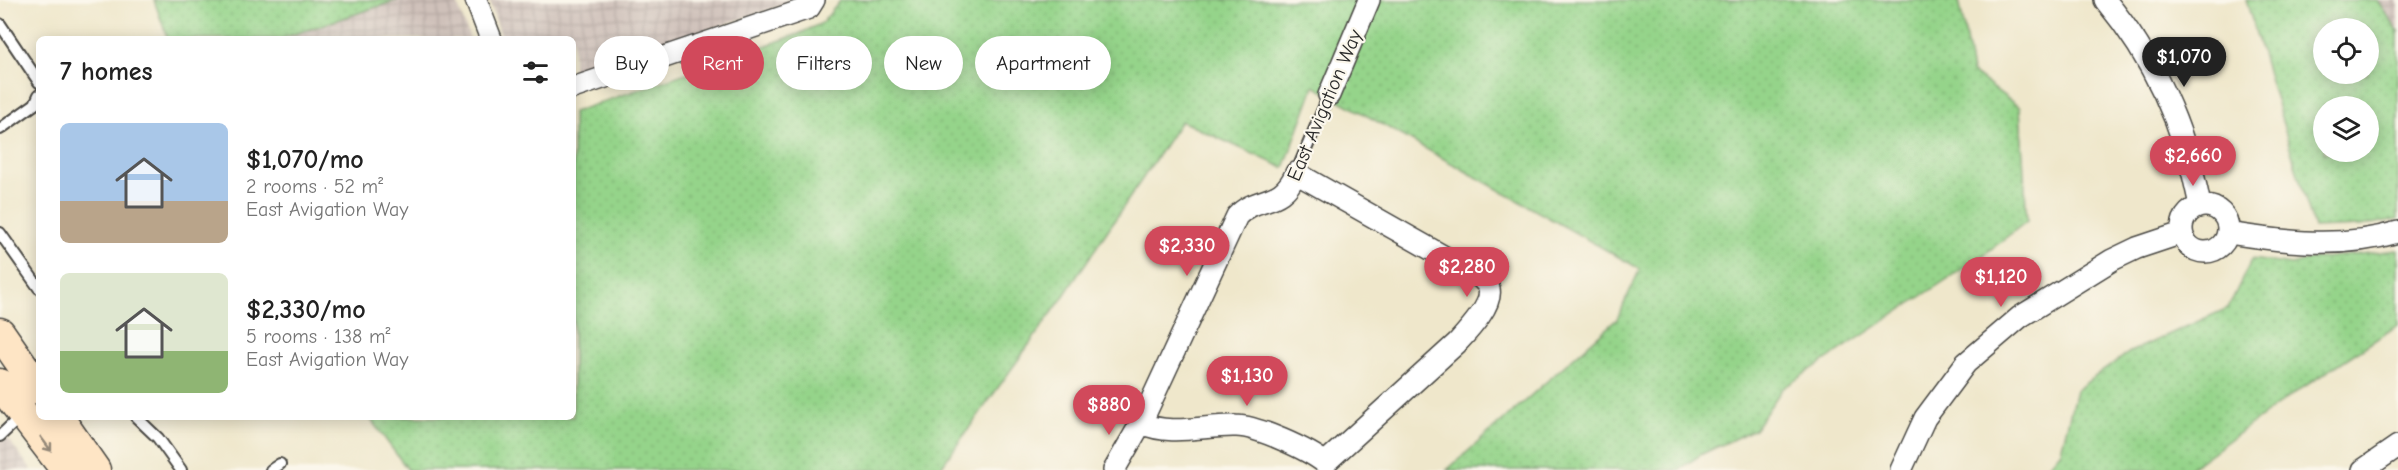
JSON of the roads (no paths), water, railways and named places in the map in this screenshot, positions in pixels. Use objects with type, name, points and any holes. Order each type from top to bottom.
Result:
[{"type":"main road","points":[[0,333],[36,385]]},
{"type":"main road","points":[[0,384],[66,470]]},
{"type":"main road","points":[[60,420],[95,470]]},
{"type":"street","points":[[476,0],[490,36]]},
{"type":"street","points":[[576,87],[809,8],[814,0]]},
{"type":"street","name":"East Avigation Way","points":[[1329,95],[1369,0]]},
{"type":"street","points":[[2105,0],[2138,43],[2171,105],[2184,140],[2200,205]]},
{"type":"street","points":[[1141,423],[1166,430],[1250,427],[1328,466],[1465,335],[1490,298],[1489,286],[1480,277],[1296,173]]},
{"type":"street","name":"East Avigation Way","points":[[1114,470],[1141,423],[1237,216],[1245,207],[1274,198],[1290,187],[1296,173]]},
{"type":"street","points":[[2200,205],[2216,208],[2222,212],[2228,226],[2228,233],[2222,245],[2205,252],[2187,245],[2181,226],[2187,213],[2200,205]]},
{"type":"street","points":[[2228,233],[2286,242],[2334,243],[2381,237],[2398,231]]},
{"type":"street","points":[[1901,470],[1925,418],[1966,363],[2020,317],[2112,260],[2137,248],[2182,233]]},
{"type":"street","points":[[2363,470],[2398,446]]},
{"type":"lane","points":[[0,24],[36,78]]},
{"type":"lane","name":"East Avigation Way","points":[[1296,173],[1329,95]]},
{"type":"lane","points":[[0,129],[36,102]]},
{"type":"lane","points":[[0,233],[36,284]]},
{"type":"lane","points":[[0,436],[23,414]]},
{"type":"lane","points":[[139,420],[158,438],[181,470]]}]
